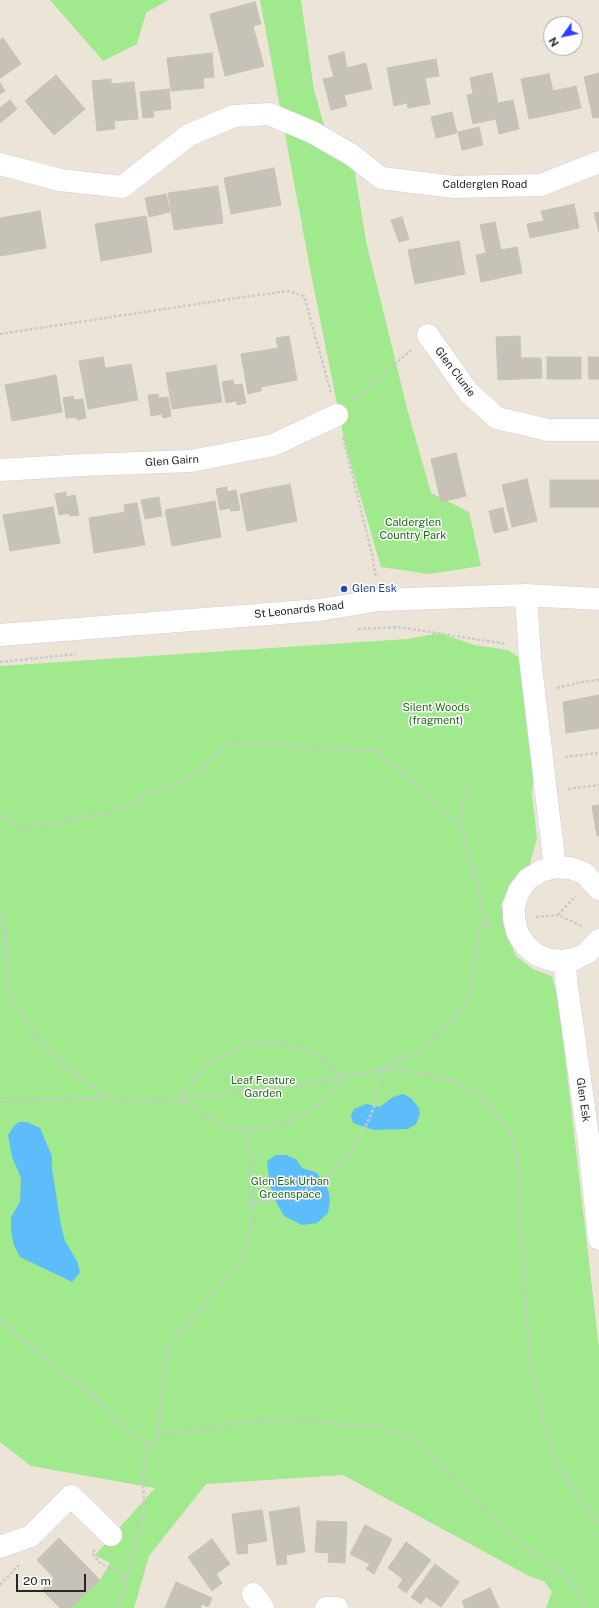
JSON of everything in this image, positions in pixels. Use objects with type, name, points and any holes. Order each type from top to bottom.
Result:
[{"type":"street","name":"Calderglen Road","points":[[0,164],[60,180],[122,187],[189,135],[234,116],[269,114],[312,132],[352,155],[382,178],[454,187],[540,185],[599,162]]},
{"type":"street","name":"Glen Clunie","points":[[428,335],[469,393],[497,418],[548,430],[599,430]]},
{"type":"street","name":"Glen Gairn","points":[[0,470],[191,461],[273,445],[337,415]]},
{"type":"street","name":"St Leonards Road","points":[[0,635],[319,610],[379,600],[526,595],[599,599]]},
{"type":"street","points":[[526,595],[530,649],[555,867]]},
{"type":"street","points":[[592,934],[587,953],[577,958],[566,961],[551,960],[537,955],[526,946],[518,934],[514,920],[514,905],[519,891],[528,879],[541,871],[555,867],[570,868],[584,873],[599,889]]},
{"type":"street","name":"Glen Esk","points":[[566,961],[566,980],[591,1099],[589,1143],[599,1239]]},
{"type":"street","points":[[0,1547],[31,1536],[71,1496],[111,1535]]},
{"type":"street","points":[[326,1608],[337,1608]]},
{"type":"path","points":[[0,334],[288,291],[304,296],[337,415],[372,554],[379,600]]},
{"type":"path","points":[[337,415],[428,335]]},
{"type":"path","points":[[355,629],[399,627],[530,649]]},
{"type":"path","points":[[0,662],[77,654]]},
{"type":"path","points":[[557,688],[582,682],[599,680]]},
{"type":"path","points":[[0,814],[20,828],[111,812],[198,772],[228,743],[376,751],[454,820]]},
{"type":"path","points":[[542,758],[599,753]]},
{"type":"path","points":[[569,789],[599,785]]},
{"type":"path","points":[[469,786],[459,816],[487,925]]},
{"type":"path","points":[[0,914],[5,928],[7,986],[15,1004],[36,1036],[63,1065],[109,1098]]},
{"type":"path","points":[[378,1071],[417,1052],[449,1026],[469,996],[475,961],[478,926],[558,915],[592,934]]},
{"type":"path","points":[[181,1099],[193,1081],[206,1067],[222,1055],[245,1045],[272,1042],[298,1046],[316,1054],[342,1077]]},
{"type":"path","points":[[0,1100],[109,1098],[145,1101],[181,1099],[298,1084],[388,1069],[408,1071],[451,1080],[482,1096],[511,1134],[517,1156],[530,1362],[543,1421],[554,1456],[574,1491],[599,1524]]},
{"type":"path","points":[[252,1203],[275,1200],[310,1188],[333,1172],[352,1153],[374,1107],[379,1088],[378,1071]]},
{"type":"path","points":[[181,1099],[202,1115],[230,1127],[257,1130],[288,1123],[311,1111],[328,1097],[342,1077]]},
{"type":"path","points":[[116,1608],[124,1591],[130,1556],[141,1526],[144,1510],[143,1474],[148,1446],[159,1433],[160,1407],[166,1358],[172,1341],[200,1311],[245,1254],[251,1234],[251,1159],[246,1128]]},
{"type":"path","points":[[0,1319],[22,1340],[98,1400],[115,1418],[148,1446]]},
{"type":"path","points":[[159,1433],[186,1432],[247,1421],[316,1420],[345,1425],[378,1426],[404,1435],[431,1454],[487,1512],[526,1547],[562,1573],[576,1590],[584,1608]]},
{"type":"green space","points":[[50,0],[168,0],[146,13],[137,44],[103,61]]},
{"type":"green space","name":"Calderglen Country Park","points":[[260,0],[301,0],[314,90],[326,132],[352,155],[366,241],[408,412],[431,493],[469,512],[481,566],[429,574],[381,567],[345,444],[312,279]]},
{"type":"green space","name":"Glen Esk Urban Greenspace","points":[[440,633],[474,645],[508,650],[525,662],[533,778],[532,795],[537,838],[529,867],[511,884],[501,905],[506,934],[516,956],[533,969],[552,976],[559,1004],[599,1348],[599,1608],[546,1608],[552,1592],[544,1581],[531,1577],[343,1475],[206,1484],[149,1556],[134,1608],[71,1608],[100,1580],[110,1563],[95,1555],[155,1488],[31,1466],[0,1442],[0,666],[407,639]]},
{"type":"water","points":[[403,1094],[411,1098],[419,1108],[420,1114],[416,1124],[408,1129],[374,1130],[353,1123],[351,1116],[354,1109],[366,1104],[380,1107],[393,1097]]},
{"type":"water","points":[[19,1122],[27,1122],[40,1128],[52,1156],[52,1169],[61,1225],[65,1241],[77,1261],[80,1272],[72,1282],[20,1257],[14,1245],[11,1231],[11,1217],[20,1202],[21,1178],[12,1157],[8,1135],[14,1126]]},
{"type":"water","points":[[276,1155],[286,1155],[296,1159],[302,1168],[317,1173],[328,1189],[330,1201],[328,1213],[317,1223],[302,1225],[284,1216],[275,1200],[270,1185],[267,1161]]},
{"type":"building","points":[[255,2],[261,24],[253,26],[264,66],[225,76],[210,14]]},
{"type":"building","points":[[3,38],[21,64],[0,78],[0,40]]},
{"type":"building","points":[[344,52],[347,68],[366,63],[372,89],[344,95],[347,106],[331,110],[323,79],[334,77],[328,56]]},
{"type":"building","points":[[212,53],[214,77],[203,78],[204,88],[171,91],[167,58]]},
{"type":"building","points":[[436,59],[439,76],[425,78],[430,104],[408,108],[407,103],[394,106],[387,68]]},
{"type":"building","points":[[492,73],[498,103],[513,100],[519,129],[499,134],[496,119],[473,124],[467,95],[473,94],[470,78]]},
{"type":"building","points":[[599,73],[599,117],[593,118],[584,77]]},
{"type":"building","points":[[549,74],[553,91],[576,86],[581,108],[529,119],[521,79]]},
{"type":"building","points":[[56,75],[85,109],[54,135],[25,101]]},
{"type":"building","points":[[111,79],[111,84],[134,82],[138,119],[114,121],[115,129],[97,131],[92,81]]},
{"type":"building","points":[[0,83],[5,91],[0,94]]},
{"type":"building","points":[[169,89],[171,109],[153,111],[154,117],[143,118],[140,92]]},
{"type":"building","points":[[10,100],[17,109],[0,123],[0,108]]},
{"type":"building","points":[[452,112],[457,133],[436,138],[431,117]]},
{"type":"building","points":[[479,127],[483,145],[462,150],[458,132]]},
{"type":"building","points":[[274,168],[281,205],[231,214],[224,178]]},
{"type":"building","points":[[218,186],[223,223],[174,230],[168,193]]},
{"type":"building","points":[[166,194],[170,212],[149,217],[145,198]]},
{"type":"building","points":[[574,204],[579,228],[530,238],[527,224],[544,221],[541,211]]},
{"type":"building","points":[[40,211],[46,248],[0,256],[0,218]]},
{"type":"building","points":[[599,212],[599,232],[594,213]]},
{"type":"building","points":[[146,216],[152,252],[101,261],[95,224]]},
{"type":"building","points":[[402,217],[409,239],[399,242],[391,220]]},
{"type":"building","points":[[495,222],[501,250],[517,247],[522,273],[481,282],[476,255],[486,253],[480,225]]},
{"type":"building","points":[[459,241],[465,274],[415,284],[408,250]]},
{"type":"building","points":[[289,336],[297,380],[261,387],[261,391],[248,394],[241,354],[278,348],[276,338]]},
{"type":"building","points":[[520,336],[521,358],[541,358],[542,378],[498,380],[496,337]]},
{"type":"building","points":[[103,357],[105,368],[131,364],[138,400],[88,409],[79,361]]},
{"type":"building","points":[[547,357],[581,357],[581,379],[547,379]]},
{"type":"building","points":[[588,357],[599,357],[599,379],[589,379]]},
{"type":"building","points":[[216,365],[222,402],[172,409],[166,373]]},
{"type":"building","points":[[56,375],[62,412],[12,421],[5,385]]},
{"type":"building","points":[[233,380],[234,385],[242,384],[246,403],[237,405],[237,401],[226,403],[222,382]]},
{"type":"building","points":[[158,394],[159,398],[168,397],[171,416],[163,418],[162,414],[151,416],[148,395]]},
{"type":"building","points":[[73,396],[74,400],[83,399],[86,418],[77,420],[77,417],[66,418],[63,398]]},
{"type":"building","points":[[456,453],[466,496],[441,502],[431,459]]},
{"type":"building","points":[[527,479],[537,521],[512,527],[502,485]]},
{"type":"building","points":[[550,480],[599,480],[599,507],[550,507]]},
{"type":"building","points":[[290,484],[297,521],[247,531],[240,494]]},
{"type":"building","points":[[227,487],[227,492],[236,490],[240,510],[231,511],[230,508],[220,510],[216,489]]},
{"type":"building","points":[[66,492],[66,497],[75,495],[79,515],[70,516],[69,513],[59,515],[55,494]]},
{"type":"building","points":[[159,497],[162,516],[145,519],[141,500]]},
{"type":"building","points":[[215,501],[221,537],[172,546],[165,510]]},
{"type":"building","points":[[137,503],[145,545],[94,553],[89,518],[125,512],[124,505]]},
{"type":"building","points":[[53,507],[60,543],[10,551],[3,515]]},
{"type":"building","points":[[503,508],[508,530],[494,533],[489,511]]},
{"type":"building","points":[[599,695],[599,728],[566,733],[563,702]]},
{"type":"building","points":[[599,805],[599,836],[597,836],[592,806]]},
{"type":"building","points":[[299,1507],[305,1552],[286,1555],[287,1564],[277,1565],[269,1512]]},
{"type":"building","points":[[262,1510],[267,1541],[247,1544],[248,1553],[237,1554],[232,1514]]},
{"type":"building","points":[[317,1521],[347,1522],[345,1563],[328,1562],[329,1553],[315,1552]]},
{"type":"building","points":[[365,1525],[392,1539],[374,1574],[366,1569],[370,1564],[350,1554]]},
{"type":"building","points":[[59,1538],[100,1580],[71,1608],[60,1608],[42,1590],[54,1578],[37,1560]]},
{"type":"building","points":[[212,1539],[230,1564],[216,1574],[222,1583],[212,1591],[188,1557]]},
{"type":"building","points":[[406,1542],[431,1560],[406,1593],[398,1587],[403,1579],[388,1568]]},
{"type":"building","points":[[435,1564],[459,1582],[441,1607],[426,1597],[421,1604],[411,1597]]},
{"type":"building","points":[[176,1582],[212,1598],[208,1607],[202,1604],[200,1608],[165,1608]]},
{"type":"building","points":[[490,1588],[499,1608],[465,1608],[462,1601]]},
{"type":"place","name":"Glen Esk","points":[[344,589]]},
{"type":"park label","name":"Silent Woods (fragment)","points":[[436,714]]},
{"type":"park label","name":"Leaf Feature Garden","points":[[263,1087]]}]
